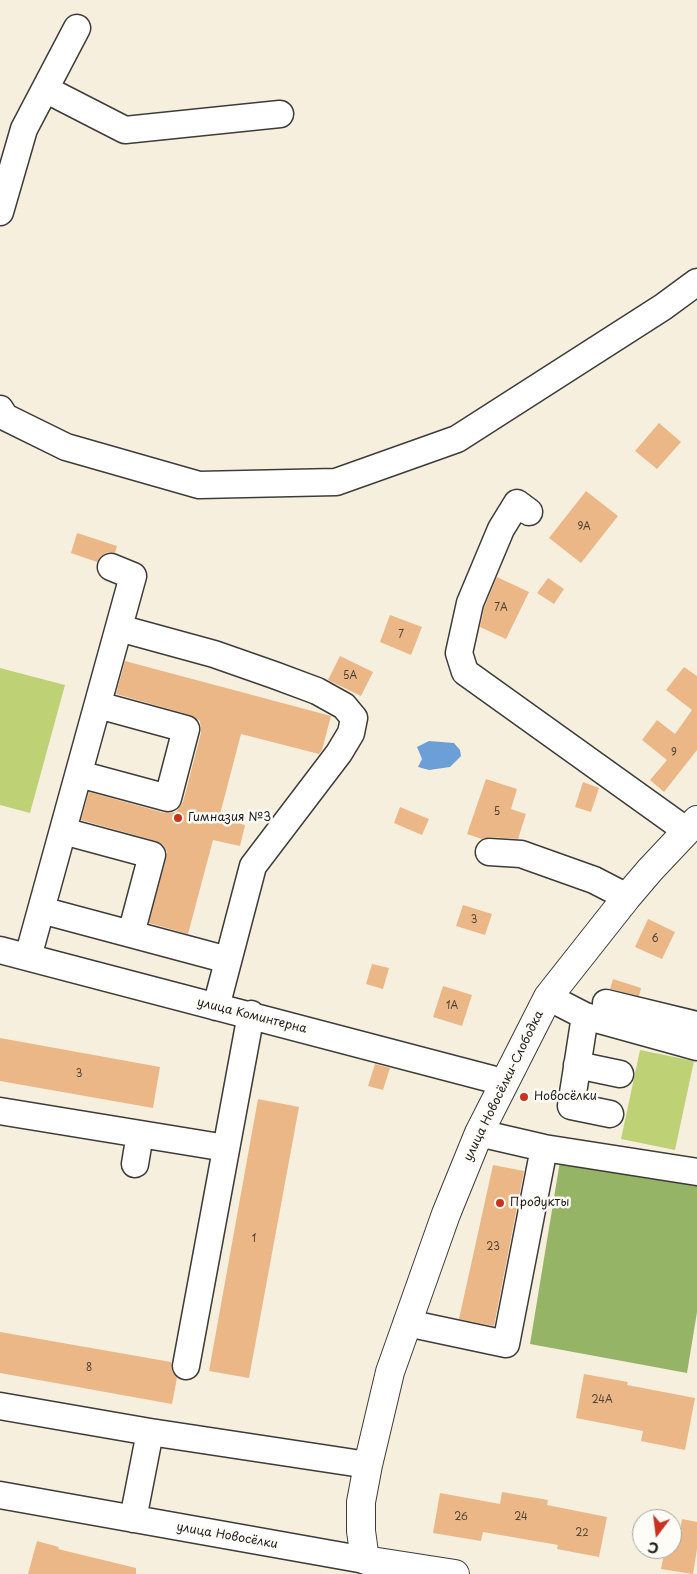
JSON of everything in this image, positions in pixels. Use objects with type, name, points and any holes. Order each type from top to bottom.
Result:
[{"type":"main road","name":"улица Новосёлки-Слободка","points":[[365,1560],[361,1531],[362,1502],[366,1473],[390,1372],[446,1214],[479,1133],[548,998],[627,896],[692,825]]},
{"type":"main road","name":"улица Новосёлки","points":[[365,1560],[455,1574]]},
{"type":"street","points":[[0,212],[24,129],[77,28]]},
{"type":"street","points":[[45,89],[125,130],[280,114]]},
{"type":"street","points":[[0,409],[5,417],[66,447],[199,485],[336,482],[457,439],[663,307],[697,282]]},
{"type":"street","points":[[529,512],[517,503],[500,529],[470,603],[459,652],[465,672],[692,825]]},
{"type":"street","points":[[28,957],[133,576],[111,567]]},
{"type":"street","points":[[119,628],[214,654],[317,691],[344,706],[354,718],[351,733],[339,753],[253,866],[216,1007]]},
{"type":"street","points":[[79,774],[168,798],[186,729],[98,705]]},
{"type":"street","points":[[63,831],[152,855],[131,934]]},
{"type":"street","points":[[488,852],[521,854],[594,880],[627,896]]},
{"type":"street","points":[[41,910],[228,960]]},
{"type":"street","name":"улица Коминтерна","points":[[0,950],[216,1007],[251,1014],[504,1082]]},
{"type":"street","points":[[548,998],[596,1010],[697,1025]]},
{"type":"street","points":[[596,1010],[697,1047]]},
{"type":"street","points":[[596,1010],[577,1065],[571,1106],[610,1114]]},
{"type":"street","points":[[186,1366],[251,1014]]},
{"type":"street","points":[[577,1065],[620,1074]]},
{"type":"street","points":[[0,1111],[226,1148]]},
{"type":"street","points":[[479,1133],[544,1148],[697,1172]]},
{"type":"street","points":[[135,1164],[140,1134]]},
{"type":"street","points":[[407,1323],[506,1344],[544,1148]]},
{"type":"street","points":[[0,1406],[366,1473]]},
{"type":"street","points":[[134,1519],[150,1432]]},
{"type":"street","name":"улица Новосёлки","points":[[0,1495],[365,1560]]},
{"type":"green space","points":[[0,668],[65,685],[30,813],[0,805]]},
{"type":"green space","points":[[640,1050],[694,1061],[675,1150],[621,1139]]},
{"type":"green space","points":[[561,1155],[697,1179],[697,1312],[687,1373],[530,1344]]},
{"type":"water","points":[[429,741],[454,743],[460,750],[461,756],[450,767],[429,770],[418,767],[422,759],[417,747]]},
{"type":"building","points":[[659,423],[681,442],[657,469],[635,451]]},
{"type":"building","points":[[586,491],[618,516],[581,563],[549,538]]},
{"type":"building","points":[[77,533],[117,546],[115,553],[108,552],[102,555],[97,562],[71,553]]},
{"type":"building","points":[[497,577],[529,592],[506,639],[480,627],[484,608]]},
{"type":"building","points":[[548,578],[564,589],[554,604],[537,593]]},
{"type":"building","points":[[390,615],[422,627],[411,655],[380,642]]},
{"type":"building","points":[[340,656],[373,672],[361,696],[328,680]]},
{"type":"building","points":[[125,661],[331,716],[322,750],[319,754],[241,734],[219,818],[245,825],[240,846],[213,840],[188,934],[149,923],[166,859],[167,852],[163,845],[156,841],[81,820],[89,792],[165,813],[176,812],[183,802],[201,733],[200,721],[190,715],[116,694]]},
{"type":"building","points":[[684,667],[697,676],[697,750],[664,792],[650,780],[667,760],[642,740],[657,720],[675,734],[692,710],[666,690]]},
{"type":"building","points":[[486,779],[517,789],[511,809],[526,814],[518,839],[490,837],[482,839],[467,834]]},
{"type":"building","points":[[583,782],[599,788],[591,812],[575,807]]},
{"type":"building","points":[[400,807],[429,819],[422,835],[394,823]]},
{"type":"building","points":[[463,905],[492,914],[485,935],[456,926]]},
{"type":"building","points":[[648,919],[675,932],[662,959],[635,947]]},
{"type":"building","points":[[372,964],[389,968],[383,989],[366,984]]},
{"type":"building","points":[[613,979],[641,988],[639,996],[610,989]]},
{"type":"building","points":[[443,986],[472,995],[462,1026],[433,1017]]},
{"type":"building","points":[[0,1038],[160,1067],[153,1108],[0,1081]]},
{"type":"building","points":[[375,1064],[390,1068],[383,1090],[368,1086]]},
{"type":"building","points":[[258,1099],[299,1107],[249,1378],[209,1371]]},
{"type":"building","points":[[493,1165],[524,1171],[494,1326],[459,1319]]},
{"type":"building","points":[[0,1332],[171,1362],[172,1371],[177,1378],[172,1404],[0,1373]]},
{"type":"building","points":[[584,1374],[628,1382],[627,1385],[695,1398],[685,1450],[641,1441],[643,1431],[576,1418]]},
{"type":"building","points":[[502,1492],[548,1500],[547,1505],[607,1517],[599,1557],[557,1549],[558,1545],[483,1532],[481,1541],[433,1533],[440,1493],[500,1504]]},
{"type":"building","points":[[682,1519],[697,1522],[697,1549],[693,1574],[661,1569],[663,1559],[682,1559]]},
{"type":"building","points":[[37,1541],[59,1547],[58,1549],[136,1568],[136,1574],[28,1574]]},
{"type":"place","name":"Гимназия №3","points":[[178,818]]},
{"type":"place","name":"Новосёлки","points":[[524,1097]]},
{"type":"place","name":"Продукты","points":[[500,1203]]}]
